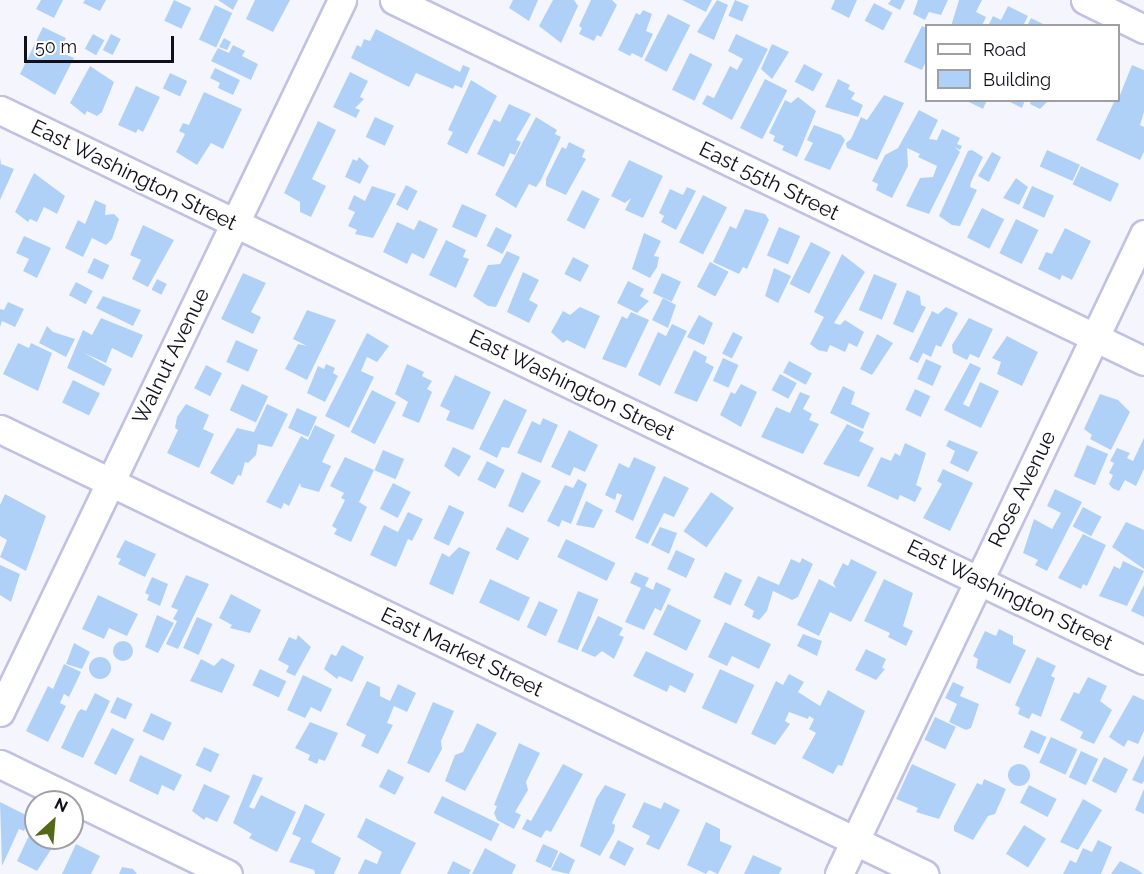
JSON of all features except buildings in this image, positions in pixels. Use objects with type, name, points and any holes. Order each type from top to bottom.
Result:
[{"type":"street","name":"Walnut Avenue","points":[[0,712],[342,0]]},
{"type":"street","name":"East 55th Street","points":[[394,0],[1144,361]]},
{"type":"street","points":[[1085,0],[1144,29]]},
{"type":"street","name":"East Washington Street","points":[[0,110],[1144,660]]},
{"type":"street","name":"Rose Avenue","points":[[839,874],[1144,234]]},
{"type":"street","name":"East Market Street","points":[[0,429],[924,874]]},
{"type":"street","points":[[0,764],[228,874]]}]
